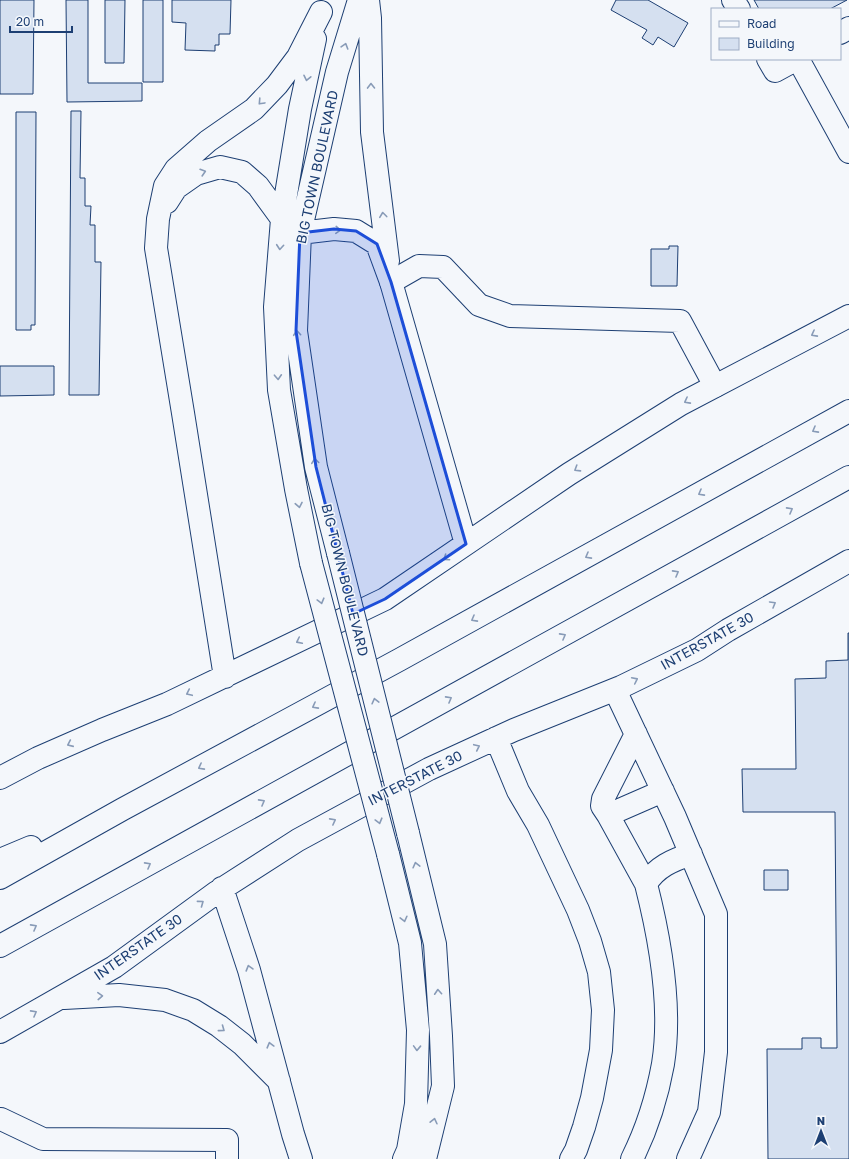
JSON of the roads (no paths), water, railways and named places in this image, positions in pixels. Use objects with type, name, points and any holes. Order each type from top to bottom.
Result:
[{"type":"main road","name":"BIG TOWN BOULEVARD","points":[[359,0],[337,72],[300,234],[296,331],[316,467],[435,944],[444,1086],[410,1157]]},
{"type":"main road","points":[[368,0],[370,18],[372,132],[391,282]]},
{"type":"main road","name":"BIG TOWN BOULEVARD","points":[[321,6],[300,109],[282,219],[275,307],[279,390],[296,489],[311,563],[410,943],[418,1030],[416,1104],[410,1157]]},
{"type":"main road","points":[[225,677],[156,248],[158,219],[165,186],[176,169],[208,141],[254,109],[272,89],[298,57],[321,6]]},
{"type":"main road","points":[[769,60],[775,71],[796,60]]},
{"type":"main road","points":[[799,60],[849,152]]},
{"type":"main road","points":[[158,219],[176,188],[196,174],[220,167],[242,172],[258,186],[282,219]]},
{"type":"main road","points":[[300,234],[334,229],[356,231],[377,244],[391,282],[466,544]]},
{"type":"main road","points":[[391,282],[419,266],[443,267],[479,305],[510,316],[680,321],[715,386]]},
{"type":"main road","points":[[0,778],[73,742],[167,704],[385,599],[575,470],[680,404],[849,316]]},
{"type":"main road","points":[[0,878],[123,809],[399,660],[849,411]]},
{"type":"main road","points":[[0,946],[849,477]]},
{"type":"main road","name":"INTERSTATE 30","points":[[0,1032],[114,966],[222,888],[298,840],[429,769],[496,738],[615,690],[697,650],[728,630],[849,561]]},
{"type":"main road","points":[[615,690],[675,817],[716,914],[716,1052],[709,1112],[688,1159]]},
{"type":"main road","points":[[632,1159],[641,1140],[655,1101],[663,1063],[666,1004],[653,911],[646,884],[602,806],[603,799],[636,734]]},
{"type":"main road","points":[[496,738],[518,791],[538,825],[578,910],[590,941],[599,972],[603,1010],[601,1050],[592,1098],[584,1127],[576,1150],[571,1159]]},
{"type":"main road","points":[[608,815],[663,791]]},
{"type":"main road","points":[[0,860],[123,809]]},
{"type":"main road","points":[[646,884],[652,875],[663,866],[691,854]]},
{"type":"main road","points":[[222,888],[249,970],[301,1159]]},
{"type":"main road","points":[[61,998],[119,995],[165,1000],[193,1010],[219,1026],[242,1044],[280,1082]]},
{"type":"main road","points":[[0,1119],[42,1139],[227,1140],[227,1159]]},
{"type":"main road","points":[[293,1134],[306,1159]]}]
